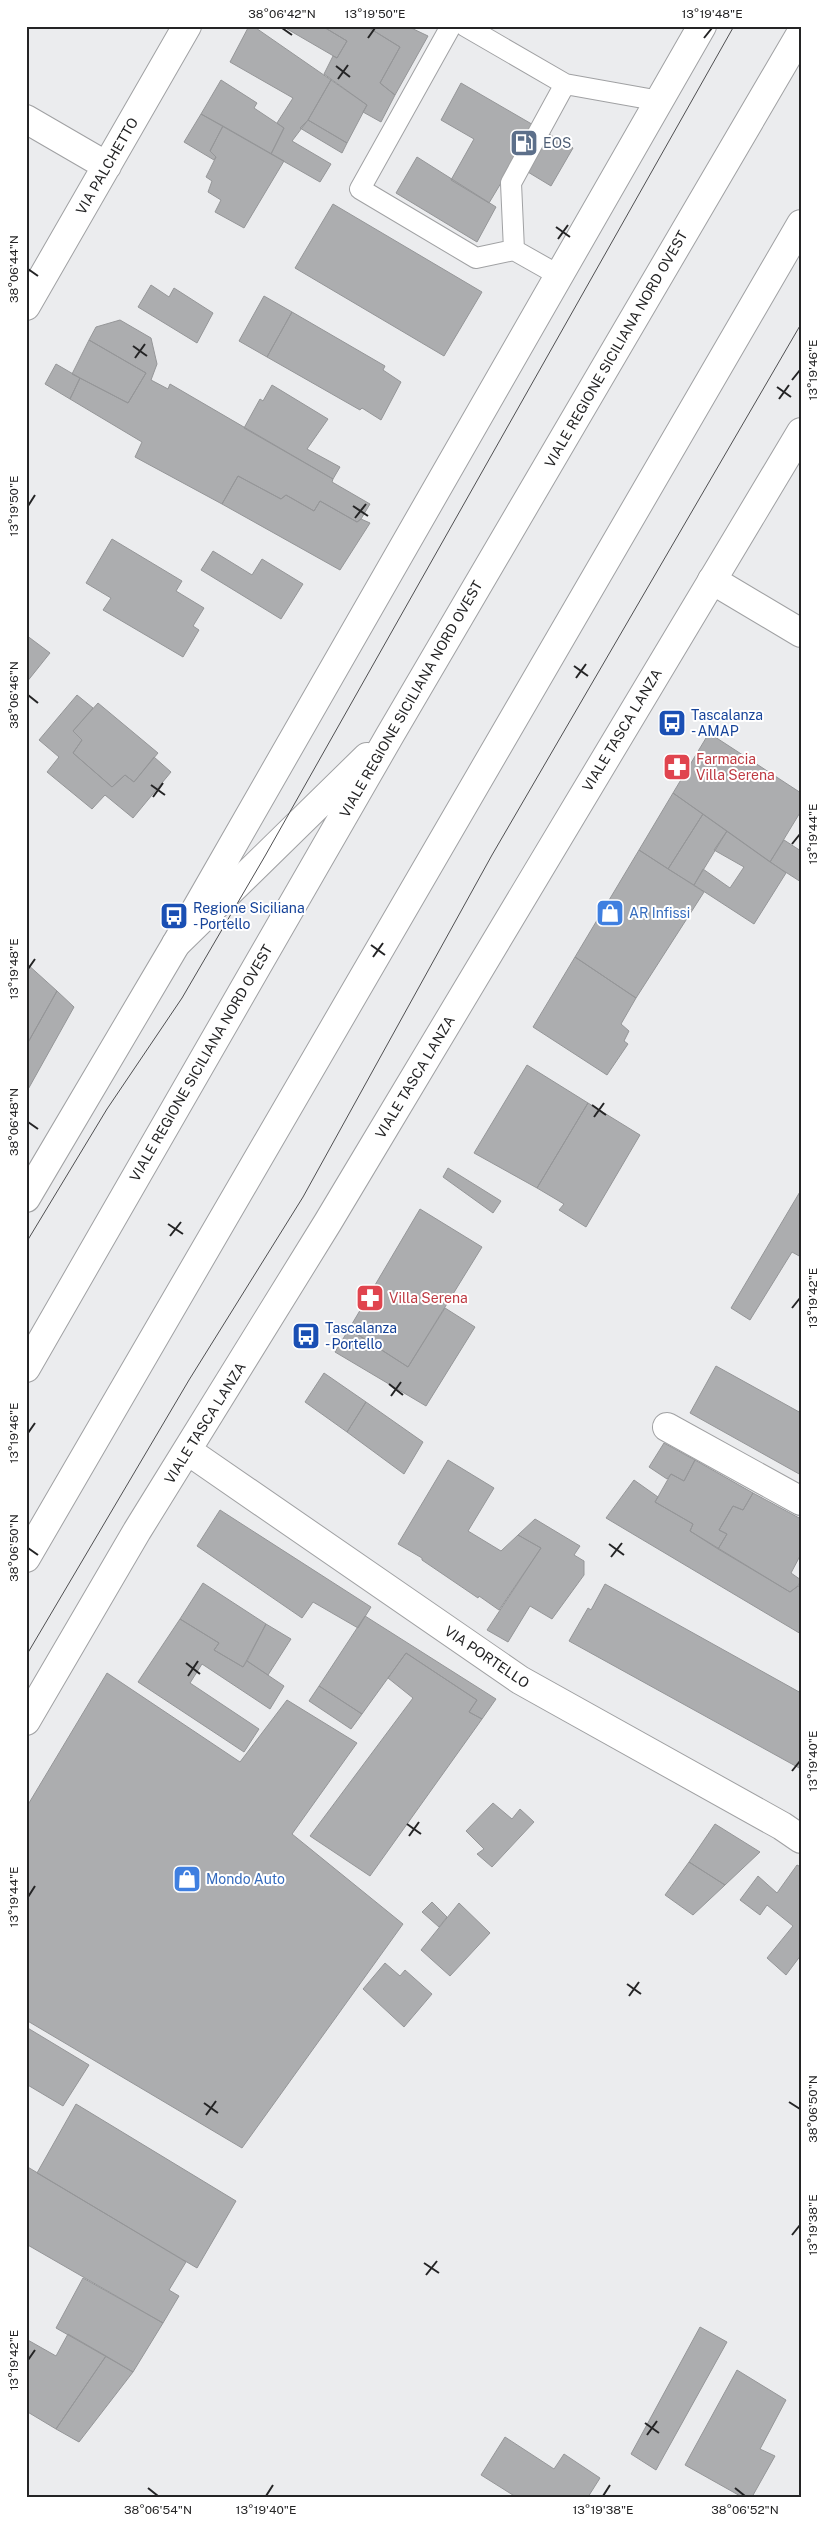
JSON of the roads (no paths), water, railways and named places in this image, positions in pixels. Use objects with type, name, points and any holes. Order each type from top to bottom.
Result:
[{"type":"street","name":"VIA PALCHETTO","points":[[26,306],[187,26]]},
{"type":"street","points":[[26,1198],[176,944],[702,26]]},
{"type":"street","name":"VIALE REGIONE SICILIANA NORD OVEST","points":[[26,1368],[390,735],[801,33]]},
{"type":"street","points":[[26,119],[108,166]]},
{"type":"street","points":[[26,1558],[801,224]]},
{"type":"street","name":"VIALE TASCA LANZA","points":[[26,1721],[137,1531],[328,1222],[801,432]]},
{"type":"street","points":[[712,580],[801,633]]},
{"type":"street","points":[[176,944],[390,735]]},
{"type":"street","points":[[667,1427],[801,1501]]},
{"type":"street","name":"VIA PORTELLO","points":[[188,1451],[520,1680],[782,1826],[801,1839]]},
{"type":"lane","points":[[451,26],[360,189],[476,258],[514,250],[560,276]]},
{"type":"lane","points":[[465,26],[565,84],[660,101]]},
{"type":"lane","points":[[514,250],[511,183],[565,84]]},
{"type":"tram line","points":[[26,1243],[107,1109],[182,998],[265,856],[734,26]]},
{"type":"tram line","points":[[26,1656],[189,1380],[303,1197],[492,855],[801,324]]},
{"type":"place","name":"EOS","points":[[524,143]]},
{"type":"place","name":"Tascalanza - AMAP","points":[[672,723]]},
{"type":"place","name":"Farmacia Villa Serena","points":[[677,767]]},
{"type":"place","name":"AR Infissi","points":[[610,913]]},
{"type":"place","name":"Regione Siciliana - Portello","points":[[174,916]]},
{"type":"place","name":"Villa Serena","points":[[370,1298]]},
{"type":"place","name":"Tascalanza - Portello","points":[[306,1336]]},
{"type":"place","name":"Mondo Auto","points":[[187,1879]]}]
